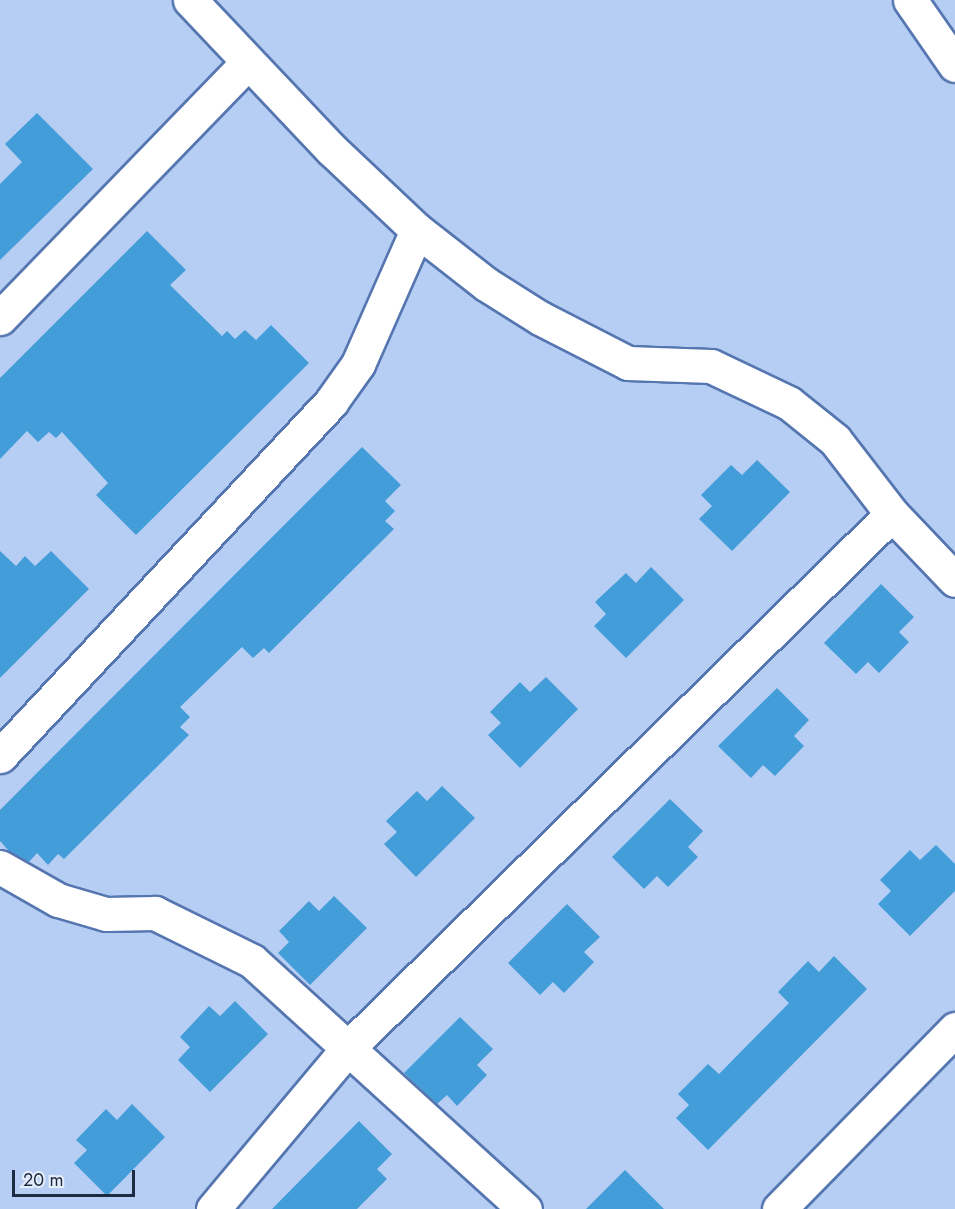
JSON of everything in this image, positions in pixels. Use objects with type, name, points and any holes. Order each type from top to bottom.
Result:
[{"type":"street","points":[[190,0],[247,63],[417,230],[486,284],[540,318],[628,363],[711,366],[789,403],[835,440],[892,514],[955,580]]},
{"type":"street","points":[[910,0],[955,65]]},
{"type":"street","points":[[0,318],[247,63]]},
{"type":"street","points":[[0,756],[332,402],[358,364],[417,230]]},
{"type":"street","points":[[213,1209],[348,1048],[892,514]]},
{"type":"street","points":[[0,867],[58,900],[106,914],[155,913],[188,927],[252,961],[525,1209]]},
{"type":"street","points":[[779,1209],[955,1029]]},
{"type":"building","points":[[37,113],[93,169],[0,260],[0,184],[22,162],[5,144]]},
{"type":"building","points":[[147,231],[186,270],[170,285],[222,336],[227,331],[235,339],[245,330],[256,340],[271,325],[309,363],[136,535],[96,495],[108,483],[62,432],[56,438],[49,432],[38,442],[27,431],[0,459],[0,378]]},
{"type":"building","points":[[362,447],[401,485],[385,501],[395,511],[385,521],[394,529],[269,653],[264,648],[253,658],[242,647],[180,707],[190,717],[180,727],[189,735],[64,859],[58,854],[48,865],[37,853],[29,862],[9,851],[0,841],[0,810]]},
{"type":"building","points":[[757,460],[790,492],[732,551],[699,519],[712,506],[701,495],[731,465],[742,475]]},
{"type":"building","points":[[0,551],[16,566],[25,556],[35,566],[51,551],[89,589],[0,678]]},
{"type":"building","points":[[651,567],[684,600],[626,658],[594,626],[606,614],[595,602],[626,573],[636,583]]},
{"type":"building","points":[[881,584],[914,617],[899,632],[909,642],[879,673],[868,662],[856,674],[824,643]]},
{"type":"building","points":[[546,677],[578,709],[520,768],[488,735],[501,723],[490,712],[520,682],[530,692]]},
{"type":"building","points":[[777,688],[809,720],[794,736],[804,746],[775,776],[763,765],[751,778],[718,746]]},
{"type":"building","points":[[442,786],[475,818],[416,877],[384,844],[397,832],[386,821],[417,791],[427,801]]},
{"type":"building","points":[[670,799],[703,831],[688,847],[698,857],[668,887],[657,876],[644,889],[612,857]]},
{"type":"building","points":[[936,845],[955,864],[955,891],[910,936],[878,904],[891,891],[880,880],[910,850],[920,860]]},
{"type":"building","points":[[334,896],[367,928],[310,985],[278,953],[289,942],[279,931],[309,901],[319,911]]},
{"type":"building","points":[[567,904],[600,937],[584,952],[594,962],[564,993],[553,982],[540,995],[508,963]]},
{"type":"building","points":[[834,956],[867,989],[708,1150],[676,1118],[689,1105],[678,1094],[708,1064],[719,1074],[789,1003],[778,992],[808,961],[819,972]]},
{"type":"building","points":[[235,1001],[268,1034],[210,1092],[178,1060],[190,1047],[180,1037],[209,1006],[220,1016]]},
{"type":"building","points":[[460,1017],[493,1049],[477,1065],[487,1075],[457,1106],[447,1095],[437,1104],[404,1073]]},
{"type":"building","points":[[132,1104],[165,1137],[107,1196],[74,1163],[87,1150],[76,1140],[106,1109],[117,1120]]},
{"type":"building","points":[[359,1121],[392,1154],[377,1169],[387,1179],[357,1209],[272,1209]]},
{"type":"building","points":[[625,1170],[664,1209],[586,1209]]}]
